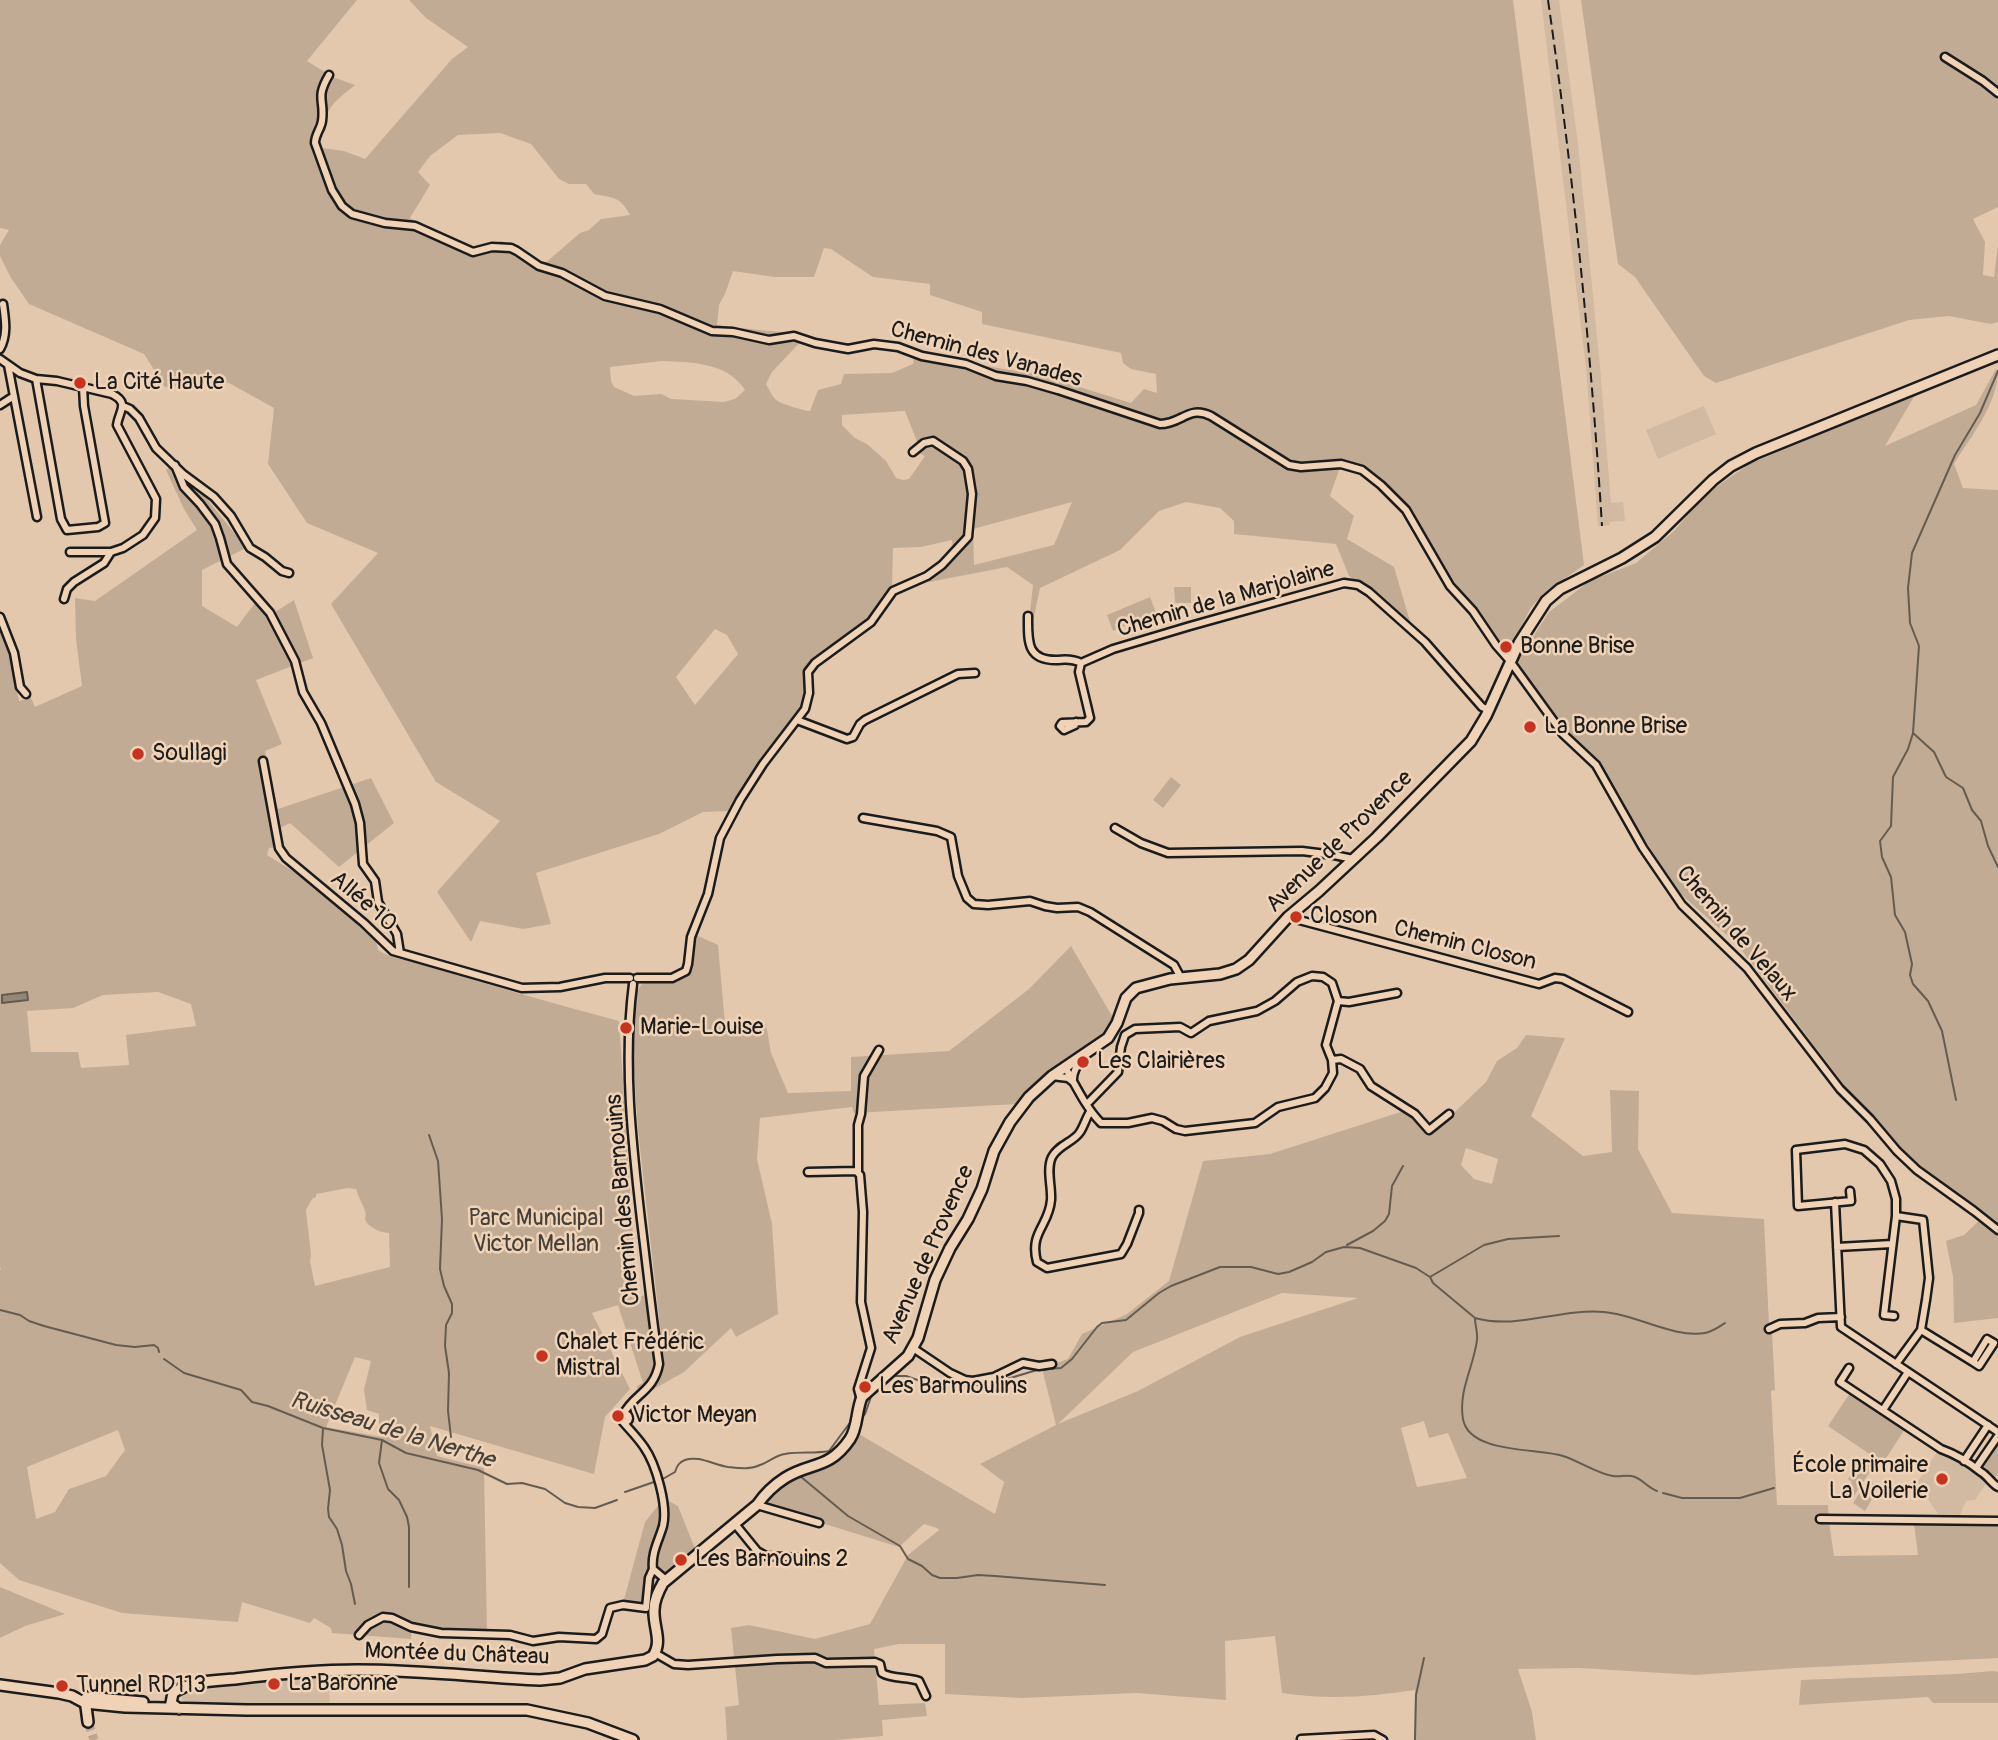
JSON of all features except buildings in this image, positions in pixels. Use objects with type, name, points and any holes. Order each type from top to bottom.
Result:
[{"type":"street","points":[[1945,57],[1998,93]]},
{"type":"street","name":"Chemin des Vanades","points":[[329,75],[320,96],[322,121],[315,143],[332,190],[342,206],[352,214],[385,223],[415,226],[473,252],[492,247],[511,248],[538,266],[562,273],[605,296],[660,309],[712,331],[733,332],[769,340],[794,336],[848,349],[874,344],[898,347],[922,356],[966,364],[996,376],[1037,384],[1160,424],[1172,423],[1189,413],[1200,412],[1211,416],[1289,465],[1301,467],[1341,464],[1362,470],[1406,510],[1450,586],[1473,611],[1510,661]]},
{"type":"street","points":[[0,349],[5,333],[3,303]]},
{"type":"street","name":"Avenue de Provence","points":[[861,1400],[866,1391],[896,1367],[913,1348],[935,1280],[982,1189],[994,1151],[1010,1122],[1029,1097],[1052,1076],[1108,1038],[1126,998],[1136,988],[1170,979],[1220,974],[1236,969],[1249,960],[1288,917],[1353,859],[1471,741],[1489,710],[1510,661],[1538,611],[1552,596],[1655,537],[1706,486],[1731,466],[1756,453],[1998,355]]},
{"type":"street","points":[[0,359],[20,373],[36,379],[57,381],[116,395],[121,400],[123,406],[117,425],[156,499],[155,518],[143,535],[123,548],[111,552],[70,552]]},
{"type":"street","points":[[8,365],[37,517]]},
{"type":"street","points":[[36,379],[61,519],[67,530],[98,527],[105,523],[83,387]]},
{"type":"street","points":[[0,405],[14,396]]},
{"type":"street","points":[[123,406],[136,414],[153,443],[183,474],[214,497],[231,516],[250,548],[289,573]]},
{"type":"street","points":[[633,980],[672,978],[685,971],[691,937],[708,894],[724,829],[763,764],[805,709],[809,693],[808,672],[815,663],[872,622],[893,592],[927,576],[942,565],[968,537],[972,494],[967,466],[933,441],[924,443],[913,452]]},
{"type":"street","points":[[175,465],[184,487],[215,524],[227,564],[270,612],[295,662],[303,692],[321,723],[355,804],[360,823],[363,864],[375,881],[378,902],[397,934],[400,953]]},
{"type":"street","points":[[64,599],[67,589],[74,582],[104,563],[111,552]]},
{"type":"street","name":"Chemin de la Marjolaine","points":[[1081,663],[1113,649],[1190,626],[1351,583],[1369,592],[1425,642],[1482,707],[1489,710]]},
{"type":"street","points":[[1028,616],[1030,648],[1035,655],[1043,660],[1071,659],[1081,663],[1079,672],[1090,718],[1086,722],[1076,722]]},
{"type":"street","points":[[0,617],[14,653],[20,687],[26,694]]},
{"type":"street","name":"Chemin de Velaux","points":[[1510,661],[1563,734],[1596,765],[1643,848],[1682,905],[1747,968],[1840,1089],[1897,1151],[1917,1170],[1998,1230]]},
{"type":"street","points":[[797,720],[847,739],[853,737],[860,724],[886,710],[958,674],[975,673]]},
{"type":"street","name":"Allée 10","points":[[263,761],[282,853],[304,875],[364,923],[388,948],[522,988],[560,987],[605,978],[633,980]]},
{"type":"street","points":[[863,818],[937,831],[951,837],[958,876],[967,898],[974,904],[1030,901],[1057,908],[1077,907],[1090,912],[1174,965],[1181,978]]},
{"type":"street","points":[[1115,828],[1141,843],[1168,853],[1302,851],[1353,859]]},
{"type":"street","name":"Chemin Closon","points":[[1288,917],[1539,984],[1560,978],[1628,1012]]},
{"type":"street","points":[[1065,1067],[1090,1112],[1101,1123],[1128,1123],[1152,1118],[1185,1131],[1255,1123],[1278,1107],[1315,1098],[1332,1077],[1334,1069],[1326,1045],[1339,1001],[1332,983],[1323,977],[1312,976],[1297,982],[1275,1001],[1257,1011],[1209,1021],[1191,1033],[1180,1027],[1135,1029],[1125,1035],[1118,1072],[1087,1104]]},
{"type":"street","name":"Chemin des Barnouins","points":[[359,1635],[368,1625],[383,1617],[411,1627],[441,1633],[510,1635],[533,1641],[559,1637],[596,1639],[602,1634],[610,1608],[622,1605],[646,1608],[652,1561],[666,1513],[646,1448],[625,1419],[633,1403],[657,1376],[659,1363],[646,1273],[631,1123],[629,1016],[633,980]]},
{"type":"street","points":[[1339,1001],[1349,1002],[1397,993]]},
{"type":"street","points":[[879,1050],[864,1076],[863,1105],[858,1125],[858,1171],[863,1212],[861,1302],[871,1348],[858,1389],[861,1400],[856,1427],[851,1438],[830,1460],[785,1478],[762,1498],[757,1506],[666,1580],[657,1594],[654,1607],[659,1642],[655,1653],[674,1664],[688,1665],[815,1658],[826,1663],[875,1662],[880,1664],[882,1673],[887,1676],[919,1681],[926,1696]]},
{"type":"street","points":[[1073,1082],[1075,1068],[1085,1055]]},
{"type":"street","points":[[1332,1060],[1341,1059],[1360,1069],[1371,1086],[1415,1114],[1429,1130],[1449,1114]]},
{"type":"street","points":[[1052,1076],[1068,1078],[1073,1082]]},
{"type":"street","points":[[1090,1112],[1080,1134],[1051,1158],[1051,1201],[1036,1237],[1034,1249],[1037,1262],[1047,1268],[1121,1254],[1139,1210]]},
{"type":"street","points":[[1850,1191],[1851,1201],[1798,1206],[1796,1150],[1844,1144],[1864,1150],[1880,1164],[1891,1181],[1896,1199],[1896,1216],[1884,1315],[1894,1316]]},
{"type":"street","points":[[808,1172],[858,1171]]},
{"type":"street","points":[[1835,1202],[1841,1327],[1995,1429]]},
{"type":"street","points":[[1896,1216],[1923,1220],[1928,1278],[1921,1330],[1896,1364]]},
{"type":"street","points":[[1837,1247],[1892,1244]]},
{"type":"street","points":[[1769,1329],[1780,1324],[1841,1317]]},
{"type":"street","points":[[1921,1330],[1973,1362]]},
{"type":"street","points":[[913,1348],[950,1373],[973,1381],[994,1377],[1023,1363],[1039,1366],[1052,1364]]},
{"type":"street","points":[[1849,1368],[1840,1382],[1976,1468],[1998,1487]]},
{"type":"street","points":[[1883,1410],[1908,1372]]},
{"type":"street","points":[[1964,1461],[1995,1429]]},
{"type":"street","points":[[1976,1468],[1995,1429]]},
{"type":"street","points":[[757,1506],[819,1523]]},
{"type":"street","points":[[1820,1519],[1998,1521]]},
{"type":"street","points":[[735,1524],[757,1551],[765,1556],[817,1559]]},
{"type":"street","points":[[653,1569],[666,1580]]},
{"type":"street","name":"Montée du Château","points":[[172,1705],[173,1693],[190,1684],[248,1677],[354,1670],[540,1680],[561,1678],[585,1669],[645,1660],[655,1653]]},
{"type":"street","points":[[0,1682],[125,1707],[172,1705]]},
{"type":"street","points":[[85,1700],[281,1709],[527,1710],[588,1723],[633,1740]]},
{"type":"street","points":[[85,1700],[88,1722]]},
{"type":"street","points":[[1301,1739],[1374,1735],[1383,1740]]},
{"type":"shaded area","points":[[1541,0],[1559,0],[1578,144],[1611,503],[1623,502],[1625,521],[1610,522],[1610,525],[1598,526],[1586,368]]},
{"type":"shaded area","points":[[1704,406],[1716,434],[1658,459],[1646,430]]},
{"type":"shaded area","points":[[27,992],[28,1000],[2,1003],[2,995]]},
{"type":"shaded area","name":"École primaire La Voilerie","points":[[1938,1450],[1987,1482],[1975,1500],[1966,1501],[1960,1515],[1938,1514],[1917,1483]]},
{"type":"shaded area","points":[[328,1678],[330,1703],[266,1705],[182,1700],[181,1690],[237,1681]]},
{"type":"green space","points":[[0,0],[357,0],[307,61],[333,77],[355,85],[330,109],[326,130],[320,134],[323,136],[319,138],[319,144],[322,148],[344,151],[365,159],[452,59],[468,47],[426,18],[409,0],[1513,0],[1584,565],[1543,594],[1530,609],[1508,653],[1456,585],[1393,490],[1368,471],[1342,461],[1330,496],[1354,516],[1347,539],[1394,567],[1412,628],[1349,576],[1336,544],[1234,534],[1234,521],[1220,508],[1186,502],[1159,511],[1120,550],[1040,588],[1033,622],[1029,621],[1033,585],[1007,567],[929,582],[927,572],[953,550],[952,540],[921,547],[893,548],[892,586],[871,619],[811,662],[805,674],[806,692],[803,705],[730,811],[703,812],[659,834],[536,873],[551,924],[523,929],[480,921],[471,942],[437,892],[500,821],[436,782],[331,604],[378,553],[307,523],[268,464],[274,408],[229,383],[165,387],[144,354],[29,304],[0,256],[0,245],[9,230],[0,228]],"holes":[[[500,133],[531,144],[559,179],[569,184],[586,184],[594,194],[615,199],[623,204],[630,215],[601,219],[543,265],[517,246],[501,241],[473,251],[410,218],[430,185],[418,172],[430,156],[458,135]],[[824,248],[831,249],[873,277],[930,284],[930,295],[982,312],[982,324],[1121,353],[1123,363],[1131,369],[1156,374],[1157,393],[1144,389],[1131,403],[1060,381],[1059,384],[1040,373],[980,365],[915,349],[913,364],[892,373],[844,374],[841,384],[818,390],[810,411],[797,408],[776,400],[766,384],[772,372],[806,336],[717,325],[719,305],[733,271],[774,277],[814,277]],[[662,361],[685,362],[708,365],[729,374],[745,390],[735,399],[724,402],[671,399],[661,394],[634,396],[614,387],[610,367]],[[905,411],[918,444],[912,450],[925,456],[909,479],[896,478],[886,461],[842,425],[842,415]],[[1072,502],[1054,545],[974,565],[973,529]],[[715,629],[727,635],[738,654],[695,705],[676,677]]]},
{"type":"green space","points":[[1581,0],[1998,0],[1998,207],[1973,219],[1985,242],[1983,275],[1994,277],[1998,245],[1998,322],[1991,324],[1949,316],[1909,320],[1716,383],[1704,376],[1635,277],[1618,264]]},
{"type":"green space","points":[[1996,369],[1997,383],[1989,407],[1954,464],[1963,488],[1998,490],[1998,1318],[1954,1323],[1953,1277],[1946,1241],[1964,1235],[1985,1215],[1914,1164],[1844,1085],[1737,944],[1675,889],[1598,763],[1569,733],[1516,663],[1549,612],[1590,581],[1636,563],[1674,531],[1705,495],[1749,464],[1915,395],[1885,446],[1976,405]]},
{"type":"green space","name":"Parc Municipal Victor Mellan","points":[[177,461],[246,548],[202,570],[202,606],[237,627],[260,596],[272,614],[294,600],[313,658],[256,680],[282,744],[265,751],[278,809],[371,778],[394,823],[339,867],[290,823],[280,828],[282,846],[269,848],[267,855],[296,873],[376,940],[378,950],[384,953],[619,1021],[637,1298],[645,1295],[654,1346],[654,1372],[638,1394],[637,1386],[643,1383],[618,1305],[592,1313],[630,1389],[605,1417],[594,1474],[430,1426],[437,1456],[484,1468],[487,1633],[412,1625],[411,1639],[332,1633],[331,1628],[314,1618],[310,1623],[242,1602],[238,1622],[122,1613],[19,1580],[0,1563],[0,628],[7,642],[19,701],[31,698],[35,707],[82,686],[76,639],[75,598],[95,601],[197,530],[166,470]],"holes":[[[158,992],[191,1004],[196,1026],[126,1035],[129,1065],[81,1068],[78,1052],[31,1052],[27,1011],[73,1008],[103,995]],[[356,1189],[367,1223],[377,1230],[389,1233],[390,1267],[315,1286],[306,1210],[316,1194]],[[355,1357],[371,1361],[364,1389],[367,1410],[379,1414],[379,1425],[384,1426],[382,1437],[326,1427]],[[118,1430],[125,1450],[106,1476],[69,1489],[55,1512],[36,1519],[27,1467]]]},
{"type":"green space","points":[[1174,587],[1191,587],[1191,603],[1175,603]]},
{"type":"green space","points":[[1150,597],[1156,613],[1113,631],[1107,615]]},
{"type":"green space","points":[[1171,777],[1181,785],[1163,808],[1153,800]]},
{"type":"green space","points":[[694,934],[718,945],[725,1024],[766,1024],[771,1053],[788,1093],[851,1091],[851,1057],[949,1051],[1029,989],[1071,946],[1115,1021],[1089,1049],[1059,1064],[1017,1104],[854,1113],[852,1107],[760,1118],[757,1159],[772,1224],[778,1314],[736,1337],[731,1328],[684,1372],[647,1393],[659,1378],[664,1361],[638,1130],[632,1041],[634,995],[642,984],[649,981],[676,981],[687,973],[692,964]]},
{"type":"green space","points":[[1526,1035],[1565,1038],[1531,1116],[1583,1156],[1612,1152],[1610,1090],[1639,1091],[1638,1149],[1672,1213],[1764,1219],[1775,1390],[1771,1391],[1777,1505],[1828,1505],[1834,1556],[1918,1555],[1914,1524],[1998,1524],[1998,1658],[1695,1675],[1579,1668],[1518,1669],[1532,1712],[1536,1740],[1414,1740],[1415,1690],[1349,1697],[1282,1693],[1275,1636],[1225,1641],[1226,1700],[1136,1693],[1022,1698],[945,1694],[945,1644],[899,1644],[874,1649],[879,1705],[925,1703],[927,1716],[882,1720],[883,1736],[835,1740],[727,1740],[725,1707],[739,1705],[731,1628],[749,1625],[815,1639],[870,1624],[908,1555],[939,1530],[924,1524],[899,1547],[764,1505],[790,1481],[816,1472],[838,1460],[859,1434],[995,1514],[1004,1482],[980,1464],[1056,1425],[1042,1368],[1068,1359],[1082,1334],[1127,1314],[1169,1281],[1203,1161],[1270,1154],[1410,1109],[1423,1119],[1433,1133],[1486,1082],[1497,1061],[1517,1048]],"holes":[[[1466,1148],[1498,1159],[1492,1184],[1474,1179],[1461,1165]],[[1282,1293],[1358,1298],[1240,1337],[1138,1391],[1058,1424],[1133,1352]],[[1424,1421],[1429,1438],[1448,1433],[1467,1478],[1417,1487],[1401,1428]]]},
{"type":"green space","points":[[1850,1393],[1905,1429],[1883,1463],[1828,1426]]},
{"type":"green space","points":[[1998,1446],[1998,1473],[1994,1480],[1983,1467]]},
{"type":"green space","points":[[1863,1456],[1875,1464],[1854,1496],[1846,1491],[1852,1482],[1848,1479]]},
{"type":"green space","points":[[1868,1480],[1879,1487],[1865,1511],[1853,1503]]},
{"type":"green space","points":[[667,1500],[678,1506],[696,1551],[689,1553],[665,1573],[658,1568],[655,1559],[667,1524]]},
{"type":"green space","points":[[660,1503],[663,1505],[647,1580],[645,1606],[623,1603],[645,1522]]},
{"type":"green space","points":[[0,1587],[65,1614],[25,1626],[0,1638]]},
{"type":"green space","points":[[1998,1672],[1998,1703],[1933,1703],[1928,1697],[1799,1705],[1801,1680]]},
{"type":"waterway","points":[[1956,1100],[1942,1031],[1928,1001],[1913,984],[1910,975],[1912,964],[1905,932],[1895,915],[1891,877],[1882,857],[1880,841],[1891,826],[1893,777],[1913,733],[1919,646],[1910,623],[1908,588],[1912,553],[1955,455],[1980,413],[1998,371]]},
{"type":"waterway","points":[[1913,733],[1934,752],[1946,777],[1963,788],[1972,810],[1981,821],[1988,846],[1998,867]]},
{"type":"waterway","points":[[429,1135],[438,1161],[442,1219],[440,1269],[452,1304],[452,1313],[446,1325],[445,1346],[449,1373],[448,1411],[451,1437]]},
{"type":"waterway","points":[[1347,1245],[1385,1221],[1389,1214],[1392,1186],[1403,1166]]},
{"type":"waterway","points":[[1430,1277],[1484,1245],[1508,1239],[1559,1236]]},
{"type":"waterway","name":"Ruisseau de la Nerthe","points":[[891,1376],[906,1376],[932,1385],[987,1385],[1037,1370],[1061,1368],[1102,1323],[1126,1320],[1171,1286],[1220,1267],[1251,1267],[1278,1274],[1289,1272],[1312,1262],[1326,1252],[1344,1247],[1360,1248],[1416,1268],[1430,1277],[1433,1283],[1475,1318],[1477,1340],[1464,1389],[1462,1409],[1468,1430],[1491,1444],[1563,1456],[1607,1475],[1632,1476],[1657,1491]]},
{"type":"waterway","name":"Ruisseau de la Nerthe","points":[[0,1310],[20,1315],[44,1326],[116,1345],[154,1345],[159,1352]]},
{"type":"waterway","points":[[1475,1318],[1507,1322],[1572,1313],[1604,1312],[1693,1334],[1708,1332],[1725,1323]]},
{"type":"waterway","name":"Ruisseau de la Nerthe","points":[[164,1359],[184,1373],[241,1390],[252,1402],[323,1428],[382,1440],[406,1453],[478,1470],[507,1484],[522,1483],[545,1489],[565,1503],[578,1507],[595,1508],[617,1500]]},
{"type":"waterway","name":"Ruisseau de la Nerthe","points":[[862,1417],[872,1394]]},
{"type":"waterway","name":"Ruisseau de la Nerthe","points":[[661,1480],[675,1472],[681,1462],[690,1459],[748,1468],[782,1455],[829,1451],[849,1424]]},
{"type":"waterway","points":[[323,1429],[322,1445],[330,1490],[329,1517],[337,1529],[342,1545],[355,1604]]},
{"type":"waterway","points":[[382,1440],[379,1463],[388,1489],[399,1500],[409,1527],[409,1587]]},
{"type":"waterway","points":[[800,1476],[848,1516],[900,1546],[908,1559],[940,1578],[978,1575],[1105,1585]]},
{"type":"waterway","name":"Ruisseau de la Nerthe","points":[[625,1492],[654,1482]]},
{"type":"waterway","name":"Ruisseau de la Nerthe","points":[[1663,1493],[1682,1498],[1740,1498],[1774,1488]]},
{"type":"waterway","points":[[1415,1740],[1416,1695],[1424,1658]]},
{"type":"tunnel","points":[[88,1722],[94,1740]]},
{"type":"railway","points":[[1548,0],[1580,262],[1602,526]]},
{"type":"place","name":"La Cité Haute","points":[[80,383]]},
{"type":"place","name":"Bonne Brise","points":[[1506,647]]},
{"type":"place","name":"La Bonne Brise","points":[[1530,727]]},
{"type":"place","name":"Soullagi","points":[[138,754]]},
{"type":"place","name":"Closon","points":[[1296,917]]},
{"type":"place","name":"Marie-Louise","points":[[626,1028]]},
{"type":"place","name":"Les Clairières","points":[[1083,1062]]},
{"type":"place","name":"Chalet Frédéric Mistral","points":[[542,1356]]},
{"type":"place","name":"Les Barmoulins","points":[[865,1387]]},
{"type":"place","name":"Victor Meyan","points":[[618,1416]]},
{"type":"place","name":"École primaire La Voilerie","points":[[1942,1479]]},
{"type":"place","name":"Les Barnouins 2","points":[[681,1560]]},
{"type":"place","name":"La Baronne","points":[[274,1684]]},
{"type":"place","name":"Tunnel RD113","points":[[62,1686]]}]
